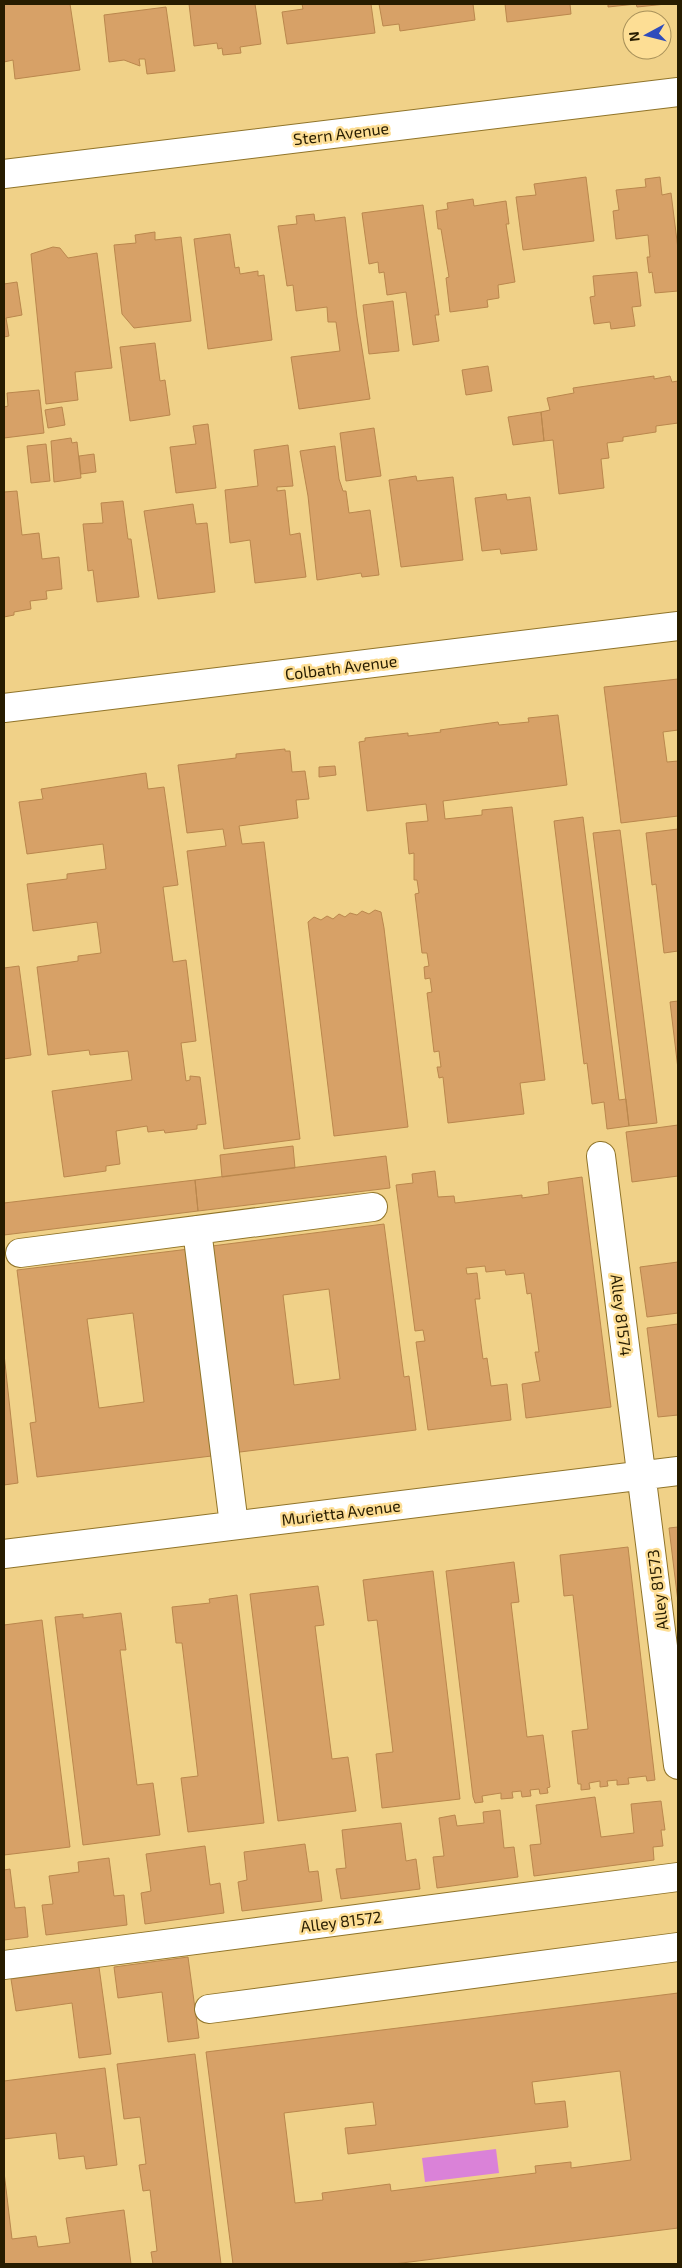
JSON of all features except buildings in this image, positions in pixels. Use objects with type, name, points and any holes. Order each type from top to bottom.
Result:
[{"type":"street","name":"Stern Avenue","points":[[4,174],[678,92]]},
{"type":"street","name":"Colbath Avenue","points":[[4,708],[678,626]]},
{"type":"street","name":"Alley 81574","points":[[602,1156],[643,1475]]},
{"type":"street","points":[[20,1253],[373,1207]]},
{"type":"street","points":[[197,1230],[234,1525]]},
{"type":"street","name":"Murietta Avenue","points":[[4,1554],[678,1471]]},
{"type":"street","name":"Alley 81573","points":[[643,1475],[678,1765]]},
{"type":"street","name":"Alley 81572","points":[[4,1965],[678,1877]]},
{"type":"street","points":[[209,2009],[678,1947]]},
{"type":"shaded area","points":[[496,2149],[499,2173],[425,2182],[422,2158]]}]
